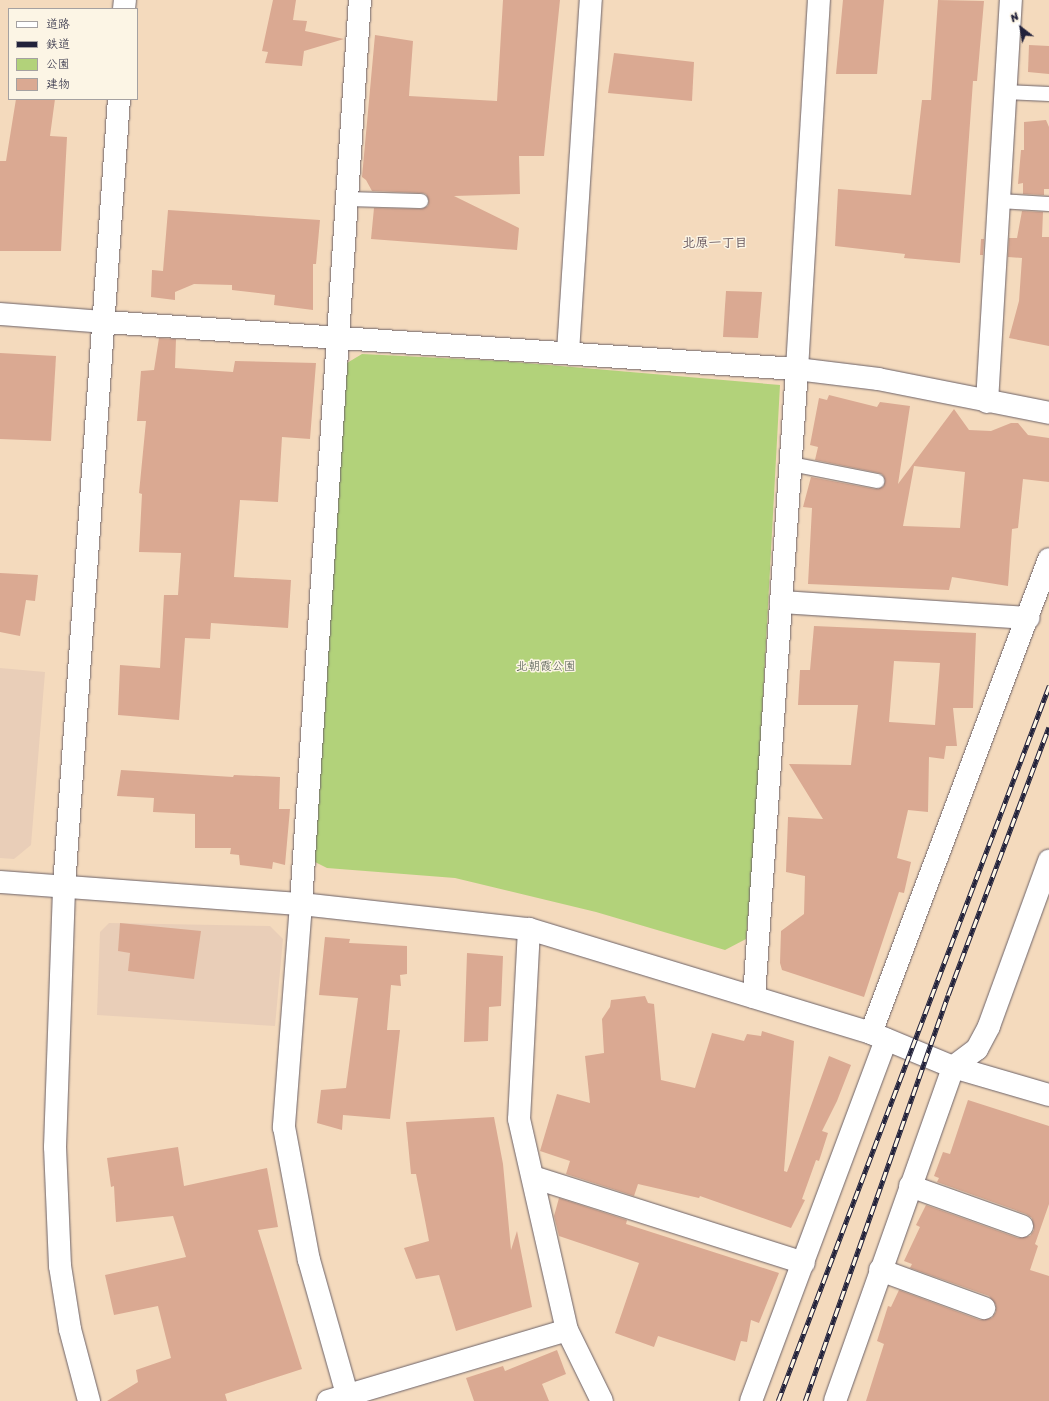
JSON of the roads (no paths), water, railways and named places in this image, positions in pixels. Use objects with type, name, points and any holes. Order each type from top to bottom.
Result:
[{"type":"street","points":[[360,0],[336,336],[301,904],[284,1127],[309,1260],[341,1399],[567,1330]]},
{"type":"street","points":[[568,352],[591,0]]},
{"type":"street","points":[[754,997],[791,464],[818,0]]},
{"type":"street","points":[[987,402],[1011,0]]},
{"type":"street","points":[[89,1401],[70,1329],[63,1287],[56,1210],[55,1147],[64,887],[105,322],[119,100]]},
{"type":"street","points":[[0,314],[797,369],[878,379],[987,402],[1049,413]]},
{"type":"street","points":[[751,1401],[804,1263],[878,1036],[1049,559]]},
{"type":"street","points":[[781,602],[1028,618]]},
{"type":"street","points":[[836,1401],[880,1270],[954,1067],[977,1049],[989,1026],[1049,861]]},
{"type":"street","points":[[0,882],[301,904],[529,929],[878,1036],[954,1067],[1049,1095]]},
{"type":"street","points":[[529,929],[519,1119],[567,1330],[602,1401]]},
{"type":"street","points":[[533,1177],[804,1263]]},
{"type":"street","points":[[910,1186],[1022,1226]]},
{"type":"street","points":[[880,1270],[984,1308]]},
{"type":"lane","points":[[1005,92],[1049,94]]},
{"type":"lane","points":[[346,198],[420,201]]},
{"type":"lane","points":[[999,201],[1049,204]]},
{"type":"lane","points":[[791,464],[877,481]]},
{"type":"railway","points":[[778,1401],[1049,686]]},
{"type":"railway","points":[[805,1401],[948,995],[1049,727]]},
{"type":"district","name":"北原一丁目","points":[[715,243]]},
{"type":"park label","name":"北朝霞公園","points":[[546,667]]}]
